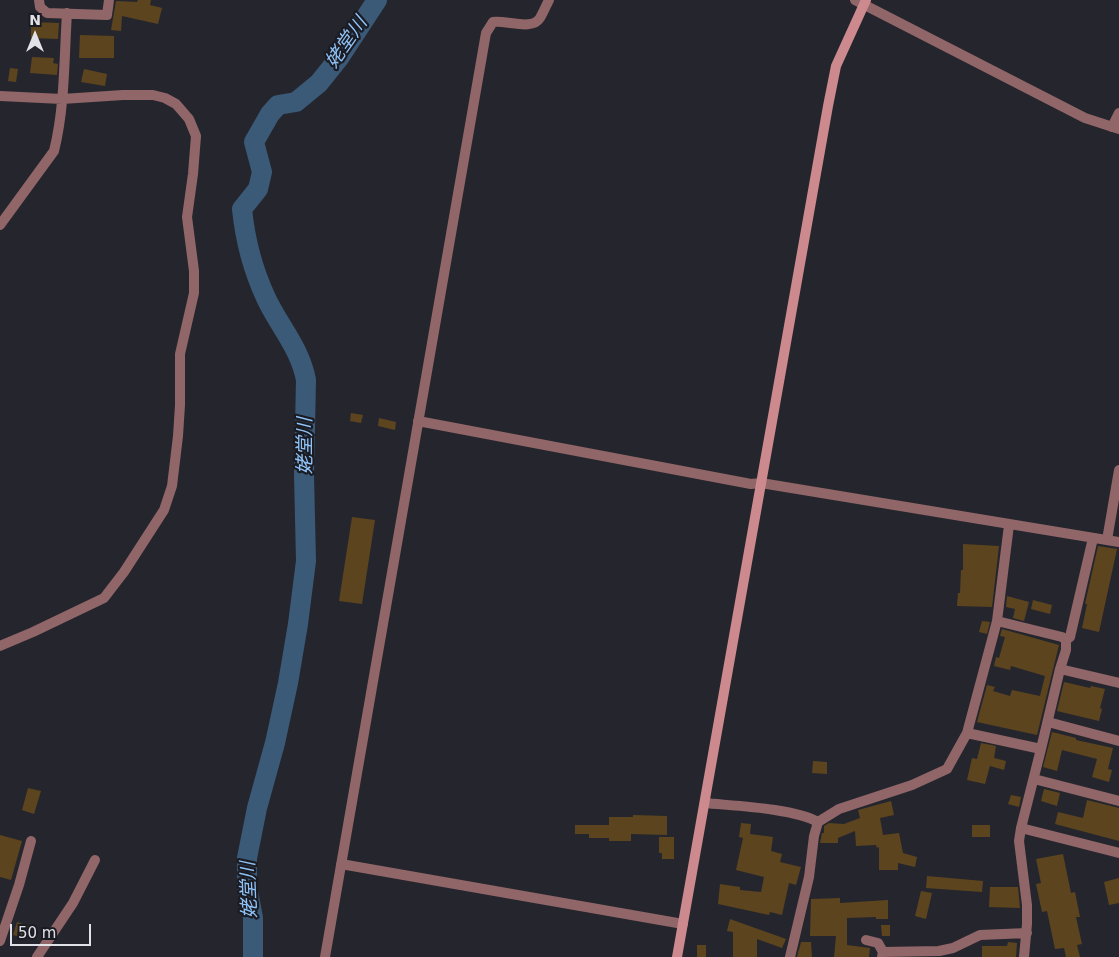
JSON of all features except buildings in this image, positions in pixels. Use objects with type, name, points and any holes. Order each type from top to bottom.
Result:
[{"type":"street","points":[[39,0],[44,12],[106,15],[109,0]]},
{"type":"street","points":[[325,957],[486,33],[493,22],[534,24],[539,19],[549,0]]},
{"type":"street","points":[[677,957],[836,66],[862,1],[1084,118],[1115,128],[1119,113]]},
{"type":"street","points":[[0,225],[54,151],[62,99],[67,13]]},
{"type":"street","points":[[0,96],[62,99],[154,95],[176,104],[189,119],[196,136],[187,217],[194,271],[194,293],[180,354],[180,405],[172,486],[164,510],[124,572],[104,598],[0,646]]},
{"type":"street","points":[[418,421],[751,484],[761,483],[1119,542]]},
{"type":"street","points":[[1107,540],[1119,470]]},
{"type":"street","points":[[790,957],[809,877],[814,836],[818,822],[839,809],[912,785],[947,769],[967,733],[997,621],[1009,525]]},
{"type":"street","points":[[1024,957],[1027,933],[1027,905],[1019,841],[1021,828],[1066,650],[1066,640],[1070,637],[1093,538]]},
{"type":"street","points":[[997,621],[1058,635],[1066,640]]},
{"type":"street","points":[[1060,669],[1119,683]]},
{"type":"street","points":[[1048,722],[1119,741]]},
{"type":"street","points":[[967,733],[1041,749]]},
{"type":"street","points":[[1034,779],[1119,801]]},
{"type":"street","points":[[705,803],[782,812],[810,818],[818,822]]},
{"type":"street","points":[[1021,828],[1119,853]]},
{"type":"street","points":[[0,941],[19,885],[31,841]]},
{"type":"street","points":[[37,957],[73,904],[95,860]]},
{"type":"street","points":[[341,864],[683,924]]},
{"type":"street","points":[[866,940],[878,943],[882,955],[939,951],[953,948],[980,935],[1027,933]]},
{"type":"waterway","name":"姥堂川","points":[[253,957],[253,918],[247,886],[247,858],[257,808],[275,743],[288,683],[306,561],[304,475],[306,380],[299,358],[271,308],[257,276],[247,243],[242,209],[258,189],[262,172],[254,142],[270,114],[278,105],[296,102],[319,83],[339,58],[377,0]]}]
